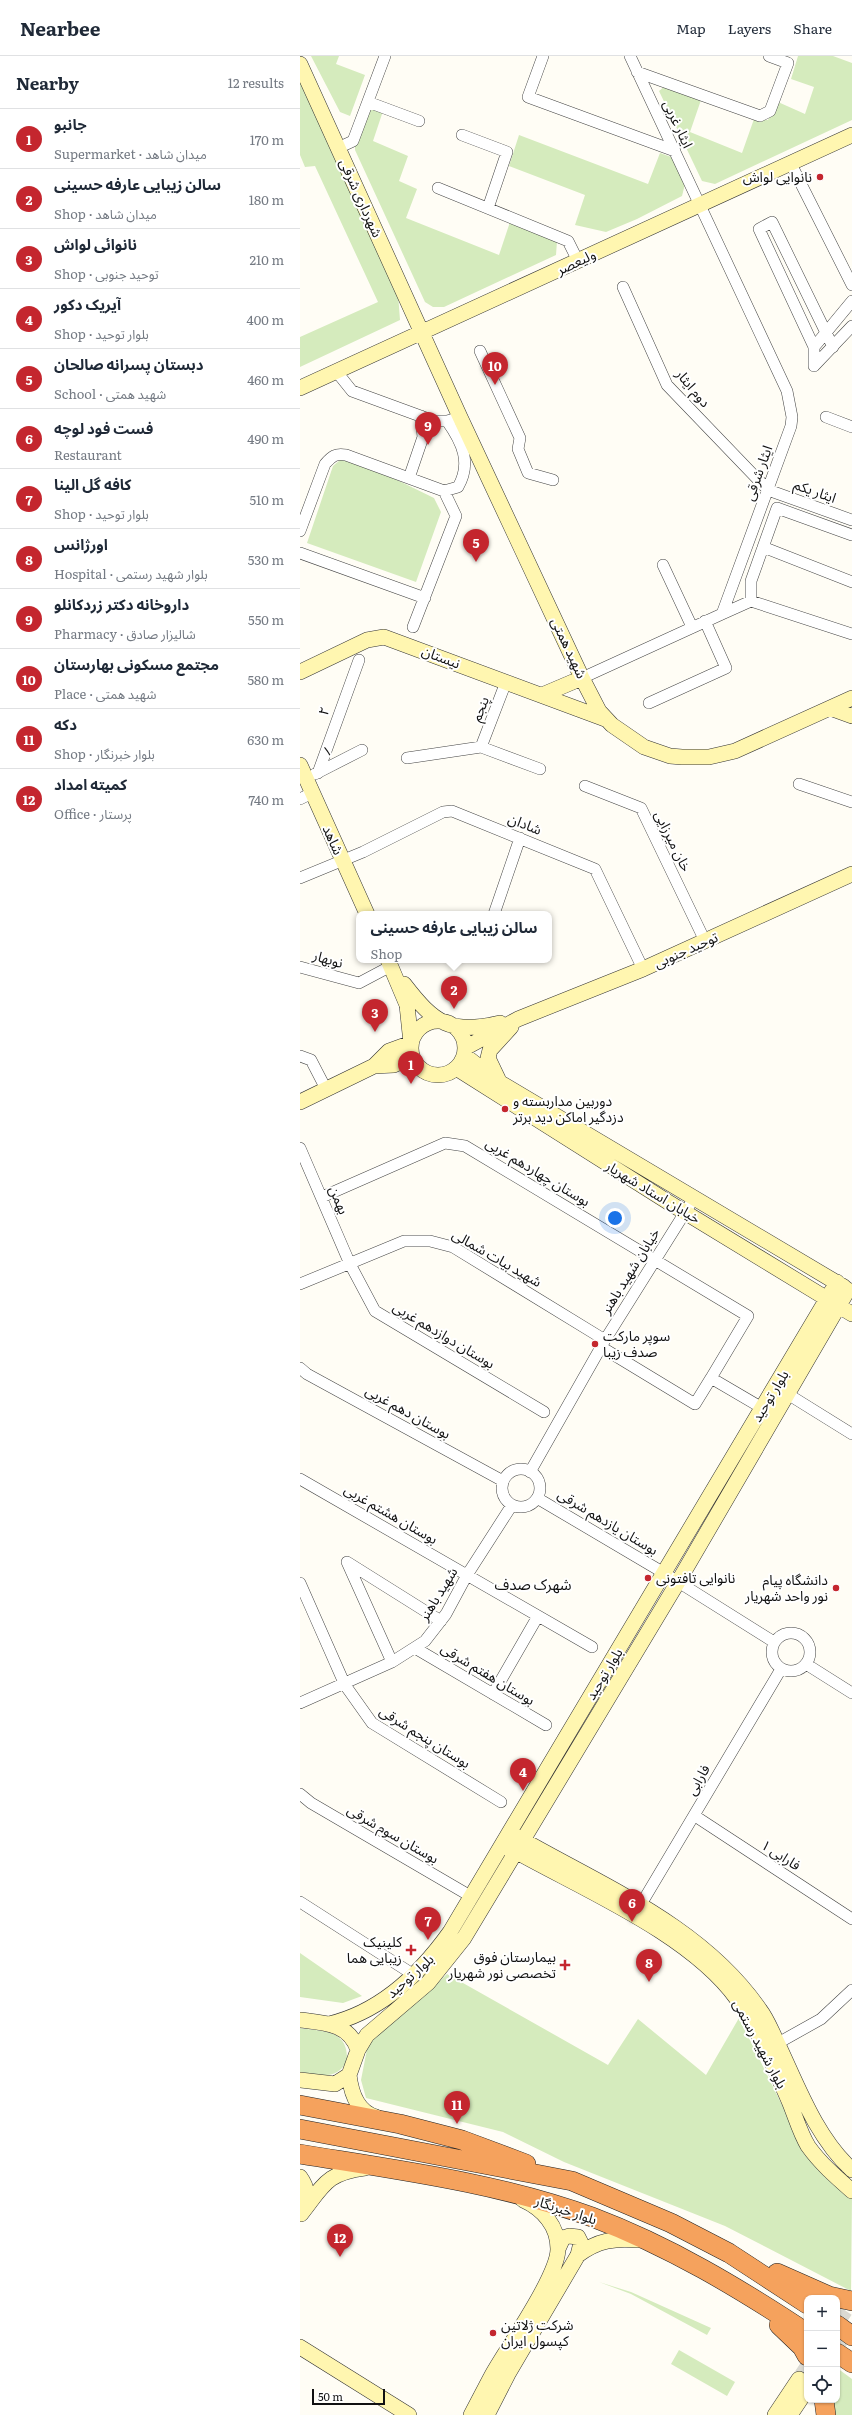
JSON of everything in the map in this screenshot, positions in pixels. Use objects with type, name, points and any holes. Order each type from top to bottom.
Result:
[{"type":"highway","points":[[300,2105],[400,2124],[462,2140],[572,2181]]},
{"type":"highway","name":"بلوار خبرنگار","points":[[300,2129],[572,2181],[671,2223],[729,2253],[804,2302]]},
{"type":"highway","name":"بلوار خبرنگار","points":[[300,2154],[500,2190],[591,2217],[645,2240],[692,2263],[743,2291],[804,2331]]},
{"type":"highway","points":[[729,2253],[829,2296],[852,2301]]},
{"type":"highway","points":[[743,2291],[804,2351]]},
{"type":"highway","points":[[840,2327],[852,2336]]},
{"type":"highway","points":[[840,2355],[852,2363]]},
{"type":"highway","points":[[824,2403],[826,2415]]},
{"type":"street","points":[[338,148],[353,141],[385,56]]},
{"type":"street","points":[[543,56],[528,97],[675,151]]},
{"type":"street","name":"ایثار غربی","points":[[630,56],[699,205]]},
{"type":"street","points":[[637,72],[760,116],[770,111],[788,63],[769,56]]},
{"type":"street","name":"شهرداری شرقی","points":[[300,64],[421,332]]},
{"type":"street","points":[[368,102],[419,120]]},
{"type":"street","points":[[462,135],[507,152],[488,208]]},
{"type":"street","name":"ولیعصر","points":[[300,388],[790,162],[852,135]]},
{"type":"street","points":[[790,162],[852,285]]},
{"type":"street","points":[[438,188],[568,241],[578,261]]},
{"type":"street","name":"ایثار شرقی","points":[[699,205],[789,399],[792,417],[791,426],[722,614]]},
{"type":"street","points":[[833,347],[772,222],[759,229],[814,347],[814,366],[833,347],[852,326]]},
{"type":"street","name":"دوم ایثار","points":[[623,287],[668,385],[768,490]]},
{"type":"street","points":[[814,347],[852,301]]},
{"type":"street","name":"شهید همتی","points":[[421,332],[454,419],[582,678],[606,719],[644,747],[670,756],[695,758],[722,755],[852,698]]},
{"type":"street","points":[[480,350],[520,438],[518,449],[528,473],[552,480]]},
{"type":"street","points":[[300,531],[326,464],[331,457],[338,454],[346,455],[444,491],[458,487],[465,470],[461,441],[454,419],[434,421],[352,391],[336,371]]},
{"type":"street","points":[[409,478],[423,437],[421,416]]},
{"type":"street","points":[[826,417],[852,427]]},
{"type":"street","name":"ایثار یکم","points":[[768,490],[852,520]]},
{"type":"street","points":[[413,627],[456,516],[444,491]]},
{"type":"street","points":[[751,601],[751,582],[776,508],[852,535]]},
{"type":"street","points":[[763,547],[852,582]]},
{"type":"street","points":[[300,553],[425,598]]},
{"type":"street","points":[[664,566],[692,627]]},
{"type":"street","points":[[542,695],[751,601],[852,634]]},
{"type":"street","points":[[649,703],[726,668],[705,622]]},
{"type":"street","name":"نيستان","points":[[300,672],[367,640],[384,637],[606,719]]},
{"type":"street","name":"۲","points":[[308,772],[359,660]]},
{"type":"street","name":"پنجم","points":[[481,747],[506,682]]},
{"type":"street","points":[[830,708],[852,716]]},
{"type":"street","points":[[406,758],[481,747],[540,769]]},
{"type":"street","name":"۱","points":[[308,772],[362,750]]},
{"type":"street","name":"شاهد","points":[[308,772],[306,796],[343,860],[366,911]]},
{"type":"street","points":[[799,784],[852,802]]},
{"type":"street","name":"خان میرزایی","points":[[585,786],[641,808],[705,941]]},
{"type":"street","name":"شادان","points":[[300,878],[343,860],[448,811],[520,838],[595,869],[643,969]]},
{"type":"street","points":[[495,911],[520,838]]},
{"type":"street","name":"توحید جنوبی","points":[[464,1052],[518,1019],[643,969],[852,874]]},
{"type":"street","points":[[390,963],[430,1015],[450,1025],[463,1040],[464,1052],[456,1068],[448,1073],[431,1074],[420,1068],[412,1050],[407,1006],[390,963]]},
{"type":"street","name":"نوبهار","points":[[300,966],[359,983],[390,963]]},
{"type":"street","points":[[499,1082],[488,1058],[490,1050],[518,1019]]},
{"type":"street","name":"توحید جنوبی","points":[[450,1025],[474,1028],[518,1019]]},
{"type":"street","points":[[412,1050],[421,1027],[429,1023],[450,1025]]},
{"type":"street","points":[[300,1102],[374,1066],[389,1051],[412,1050]]},
{"type":"street","name":"خیابان استاد شهریار","points":[[464,1052],[499,1082],[846,1288]]},
{"type":"street","points":[[300,1056],[312,1060],[326,1089]]},
{"type":"street","name":"خیابان استاد شهریار","points":[[456,1068],[663,1199],[852,1314]]},
{"type":"street","name":"بوستان چهاردهم غربی","points":[[322,1197],[445,1142],[457,1143],[483,1156],[655,1258],[748,1316],[695,1404]]},
{"type":"street","name":"بهمن","points":[[300,1148],[350,1264]]},
{"type":"street","points":[[663,1199],[677,1202],[681,1194],[677,1188]]},
{"type":"street","name":"خیابان شهید باهنر","points":[[530,1472],[603,1344],[655,1258],[694,1198]]},
{"type":"street","points":[[703,1222],[699,1213],[701,1207],[712,1208]]},
{"type":"street","name":"شهید بیات شمالی","points":[[300,1284],[404,1241],[424,1240],[445,1243],[695,1404]]},
{"type":"street","name":"بوستان دوازدهم غربی","points":[[350,1264],[372,1305],[379,1314],[544,1412]]},
{"type":"street","name":"بلوار توحید","points":[[349,2075],[358,2050],[367,2035],[428,1984],[464,1938],[513,1842],[664,1572],[768,1412],[833,1302],[846,1288]]},
{"type":"street","name":"بلوار توحید","points":[[329,2024],[351,2019],[373,2008],[430,1960],[472,1897],[513,1842],[678,1582],[768,1412],[786,1393],[833,1302]]},
{"type":"street","name":"بوستان دهم غربی","points":[[300,1368],[307,1374],[503,1481]]},
{"type":"street","points":[[711,1378],[768,1412]]},
{"type":"street","points":[[786,1393],[852,1434]]},
{"type":"street","points":[[524,1470],[530,1472],[538,1480],[539,1486],[537,1498],[533,1502],[523,1507],[512,1505],[502,1492],[503,1481],[511,1472],[524,1470]]},
{"type":"street","name":"بوستان هشتم غربی","points":[[300,1479],[592,1647]]},
{"type":"street","name":"بوستان یازدهم شرقی","points":[[537,1498],[664,1572],[774,1642]]},
{"type":"street","name":"شهید باهنر","points":[[300,1703],[345,1685],[392,1662],[425,1641],[441,1621],[467,1575],[512,1505]]},
{"type":"street","points":[[392,1662],[347,1562],[441,1621]]},
{"type":"street","name":"بوستان پنجم شرقی","points":[[300,1583],[345,1685],[372,1724],[501,1802]]},
{"type":"street","points":[[493,1694],[538,1616]]},
{"type":"street","points":[[796,1632],[802,1635],[807,1640],[810,1652],[806,1664],[797,1670],[781,1669],[773,1660],[772,1654],[774,1642],[783,1633],[796,1632]]},
{"type":"street","name":"بوستان هفتم شرقی","points":[[415,1648],[546,1725]]},
{"type":"street","points":[[806,1664],[852,1693]]},
{"type":"street","name":"فارابی","points":[[640,1906],[781,1669]]},
{"type":"street","name":"بوستان سوم شرقی","points":[[300,1794],[310,1803],[472,1897]]},
{"type":"street","name":"فارابی ۱","points":[[694,1816],[852,1919]]},
{"type":"street","name":"بلوار شهید رستمی","points":[[513,1842],[687,1949],[712,1968],[737,1999],[771,2047],[819,2130],[852,2170]]},
{"type":"street","name":"بلوار شهید رستمی","points":[[535,1855],[640,1906],[701,1945],[732,1973],[761,2012],[771,2047],[808,2145],[826,2168],[852,2191]]},
{"type":"street","points":[[300,1902],[414,1975]]},
{"type":"street","points":[[771,2047],[821,2019],[852,1990]]},
{"type":"street","points":[[300,2020],[329,2024],[349,2033],[358,2050]]},
{"type":"street","points":[[300,2080],[335,2084],[349,2075],[353,2095],[362,2109],[372,2116],[400,2124]]},
{"type":"street","points":[[300,2215],[331,2177],[346,2170],[373,2166]]},
{"type":"street","points":[[300,2177],[306,2186],[307,2198],[300,2215]]},
{"type":"street","points":[[500,2190],[532,2204],[545,2215],[554,2228],[558,2249]]},
{"type":"street","points":[[471,2415],[491,2376],[543,2289],[553,2267],[563,2238],[569,2236],[578,2237],[581,2243],[578,2255],[508,2374],[487,2415]]},
{"type":"street","points":[[578,2255],[596,2243],[616,2238],[645,2240]]},
{"type":"street","points":[[300,2347],[409,2415]]},
{"type":"street","points":[[776,2415],[803,2385]]},
{"type":"street","points":[[790,2415],[803,2385]]},
{"type":"green space","points":[[311,56],[339,56],[336,64],[365,75],[350,116],[340,112]]},
{"type":"green space","points":[[798,56],[833,56],[852,63],[852,120],[715,184],[702,181],[659,91],[665,86],[701,100],[690,132],[742,153],[754,119],[768,120],[778,102],[805,114],[814,87],[791,79]]},
{"type":"green space","points":[[300,76],[398,294],[400,320],[300,367],[300,337],[378,302],[315,166],[305,167],[300,155]]},
{"type":"green space","points":[[370,106],[383,111],[373,141],[408,156],[399,181],[417,189],[406,218],[499,255],[510,222],[557,241],[556,255],[444,307],[433,307],[425,302],[355,150],[355,143]]},
{"type":"green space","points":[[519,135],[648,184],[660,153],[674,158],[685,184],[682,196],[637,219],[606,232],[575,225],[585,195],[509,166]]},
{"type":"green space","points":[[346,455],[434,498],[441,512],[416,582],[307,543],[333,466]]},
{"type":"green space","points":[[300,1953],[362,1996],[343,2003],[300,1997]]},
{"type":"green space","points":[[447,1974],[608,2065],[638,2019],[706,2075],[739,2018],[780,2101],[808,2153],[852,2196],[851,2291],[725,2226],[564,2162],[503,2132],[366,2098],[361,2080],[369,2039],[424,1996]]},
{"type":"green space","points":[[300,2028],[325,2032],[339,2037],[346,2050],[347,2060],[339,2071],[327,2075],[300,2072]]},
{"type":"green space","points":[[599,2282],[631,2292],[711,2328],[707,2335],[631,2294]]},
{"type":"green space","points":[[679,2350],[735,2382],[727,2396],[671,2364]]},
{"type":"green space","points":[[840,2370],[852,2379],[852,2415],[834,2415],[834,2403],[840,2403]]},
{"type":"tunnel","points":[[840,2319],[852,2301]]},
{"type":"tunnel","points":[[840,2342],[852,2324]]},
{"type":"tunnel","points":[[799,2379],[804,2372]]},
{"type":"place","name":"نانوایی لواش","points":[[820,177]]},
{"type":"place","name":"مجتمع مسکونی بهارستان","points":[[495,385]]},
{"type":"place","name":"داروخانه دکتر زردکانلو","points":[[428,445]]},
{"type":"place","name":"دبستان پسرانه صالحان","points":[[476,562]]},
{"type":"place","name":"سالن زیبایی عارفه حسینی","points":[[454,1009]]},
{"type":"place","name":"نانوائی لواش","points":[[375,1032]]},
{"type":"place","name":"جانبو","points":[[411,1084]]},
{"type":"place","name":"دوربین مداربسته و دزدگیر اماکن دید برتر","points":[[505,1109]]},
{"type":"place","name":"سوپر مارکت صدف زیبا","points":[[595,1344]]},
{"type":"place","name":"نانوایی تافتونی","points":[[648,1578]]},
{"type":"place","name":"دانشگاه پیام نور واحد شهریار","points":[[836,1588]]},
{"type":"place","name":"آیریک دکور","points":[[523,1791]]},
{"type":"place","name":"فست فود لوچه","points":[[632,1922]]},
{"type":"place","name":"کافه گل الینا","points":[[428,1940]]},
{"type":"place","name":"کلینیک زیبایی هما","points":[[411,1950]]},
{"type":"place","name":"بیمارستان فوق تخصصی نور شهریار","points":[[565,1965]]},
{"type":"place","name":"اورژانس","points":[[649,1982]]},
{"type":"place","name":"دکه","points":[[457,2124]]},
{"type":"place","name":"کمیته امداد","points":[[340,2257]]},
{"type":"place","name":"شرکت ژلاتین کپسول ایران","points":[[493,2333]]},
{"type":"district","name":"شهرک صدف","points":[[533,1585]]}]
